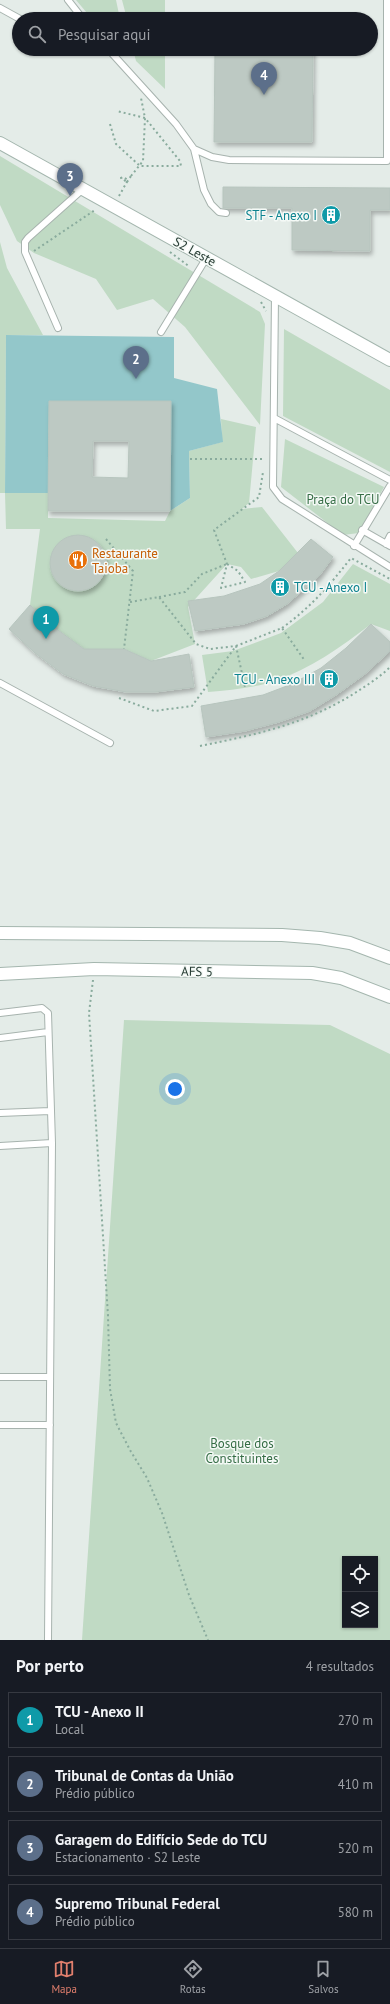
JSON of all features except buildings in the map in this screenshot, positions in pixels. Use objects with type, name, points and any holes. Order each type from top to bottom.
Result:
[{"type":"main road","name":"S2 Leste","points":[[0,143],[274,294],[390,360]]},
{"type":"main road","points":[[0,933],[282,935],[320,938],[350,943],[390,958]]},
{"type":"main road","name":"AFS 5","points":[[0,974],[94,969],[312,973],[341,978],[390,998]]},
{"type":"lane","points":[[68,0],[77,12]]},
{"type":"lane","points":[[194,149],[212,157],[229,160],[389,161],[387,0]]},
{"type":"lane","points":[[0,8],[12,15]]},
{"type":"lane","points":[[114,56],[176,124],[194,149],[204,190],[211,204],[219,212],[226,213]]},
{"type":"lane","points":[[58,328],[27,256],[25,247],[28,238],[84,189]]},
{"type":"lane","points":[[161,332],[207,257]]},
{"type":"lane","points":[[274,294],[274,418],[272,482],[277,493],[282,499],[354,546],[390,567]]},
{"type":"lane","points":[[274,418],[390,480]]},
{"type":"lane","points":[[354,546],[362,530],[390,486]]},
{"type":"lane","points":[[362,530],[388,545],[390,536]]},
{"type":"lane","points":[[0,683],[110,742]]},
{"type":"lane","points":[[0,1013],[42,1008],[48,1013],[52,1143],[48,1640]]},
{"type":"lane","points":[[0,1038],[48,1032]]},
{"type":"lane","points":[[0,1113],[50,1111]]},
{"type":"lane","points":[[0,1146],[52,1143]]},
{"type":"lane","points":[[0,1378],[50,1377]]},
{"type":"lane","points":[[0,1426],[50,1425]]},
{"type":"path","points":[[27,256],[109,203],[128,180],[122,177],[121,178],[127,182],[143,162],[145,118],[141,97]]},
{"type":"path","points":[[110,124],[116,144],[140,166],[181,166],[180,161],[145,118],[117,111]]},
{"type":"path","points":[[190,459],[266,458],[265,463]]},
{"type":"path","points":[[227,564],[238,571],[245,582],[221,588],[227,564],[214,530],[259,497],[264,467]]},
{"type":"path","points":[[106,539],[133,571],[124,648]]},
{"type":"path","points":[[159,597],[196,644],[210,649],[236,646],[282,628],[305,611],[330,586],[351,558],[390,579]]},
{"type":"path","points":[[130,602],[185,592],[202,574],[227,564]]},
{"type":"path","points":[[282,628],[305,661]]},
{"type":"path","points":[[236,646],[245,687]]},
{"type":"path","points":[[119,698],[154,711],[192,706],[236,646]]},
{"type":"path","points":[[200,746],[272,731],[295,723],[338,704],[370,683],[390,667]]},
{"type":"path","points":[[94,969],[89,1013],[107,1308],[110,1389],[116,1422],[130,1450],[147,1478],[162,1513],[189,1595],[208,1640]]},
{"type":"green space","points":[[76,0],[116,0],[119,12],[86,12]]},
{"type":"green space","points":[[122,0],[165,0],[165,12],[125,12]]},
{"type":"green space","points":[[135,56],[165,56],[165,89],[136,61]]},
{"type":"green space","points":[[0,156],[260,312],[265,324],[260,425],[185,327],[153,299],[117,310],[96,279],[34,253],[17,241],[0,205]]},
{"type":"green space","points":[[0,242],[7,268],[43,335],[6,335],[5,493],[0,493]]},
{"type":"green space","points":[[284,329],[390,390],[390,472],[283,416]]},
{"type":"green space","points":[[221,419],[256,427],[249,503],[242,509],[262,507],[298,553],[279,571],[251,579],[241,567],[227,564],[188,607],[195,644],[151,661],[124,649],[84,649],[58,630],[30,605],[40,529],[6,529],[5,493],[48,493],[48,518],[165,521],[170,511],[190,498],[189,451],[222,442]]},
{"type":"green space","name":"Praça do TCU","points":[[285,439],[384,487],[359,533],[343,535],[281,487]]},
{"type":"green space","points":[[353,564],[390,584],[390,631],[371,624],[325,657],[288,676],[259,685],[208,692],[202,655],[233,651],[281,633],[323,602]]},
{"type":"green space","name":"Bosque dos Constituintes","points":[[124,1020],[330,1025],[390,1054],[390,1640],[82,1640]]},
{"type":"water","points":[[6,335],[174,337],[174,378],[217,389],[223,442],[189,451],[190,498],[170,511],[170,401],[49,401],[48,493],[5,493]]},
{"type":"place","name":"Supremo Tribunal Federal","points":[[264,95]]},
{"type":"place","name":"Garagem do Edifício Sede do TCU","points":[[70,196]]},
{"type":"place","name":"STF - Anexo I","points":[[331,215]]},
{"type":"place","name":"Tribunal de Contas da União","points":[[136,379]]},
{"type":"place","name":"Restaurante Taioba","points":[[78,560]]},
{"type":"place","name":"TCU - Anexo I","points":[[280,587]]},
{"type":"place","name":"TCU - Anexo II","points":[[46,639]]},
{"type":"place","name":"TCU - Anexo III","points":[[329,679]]}]
